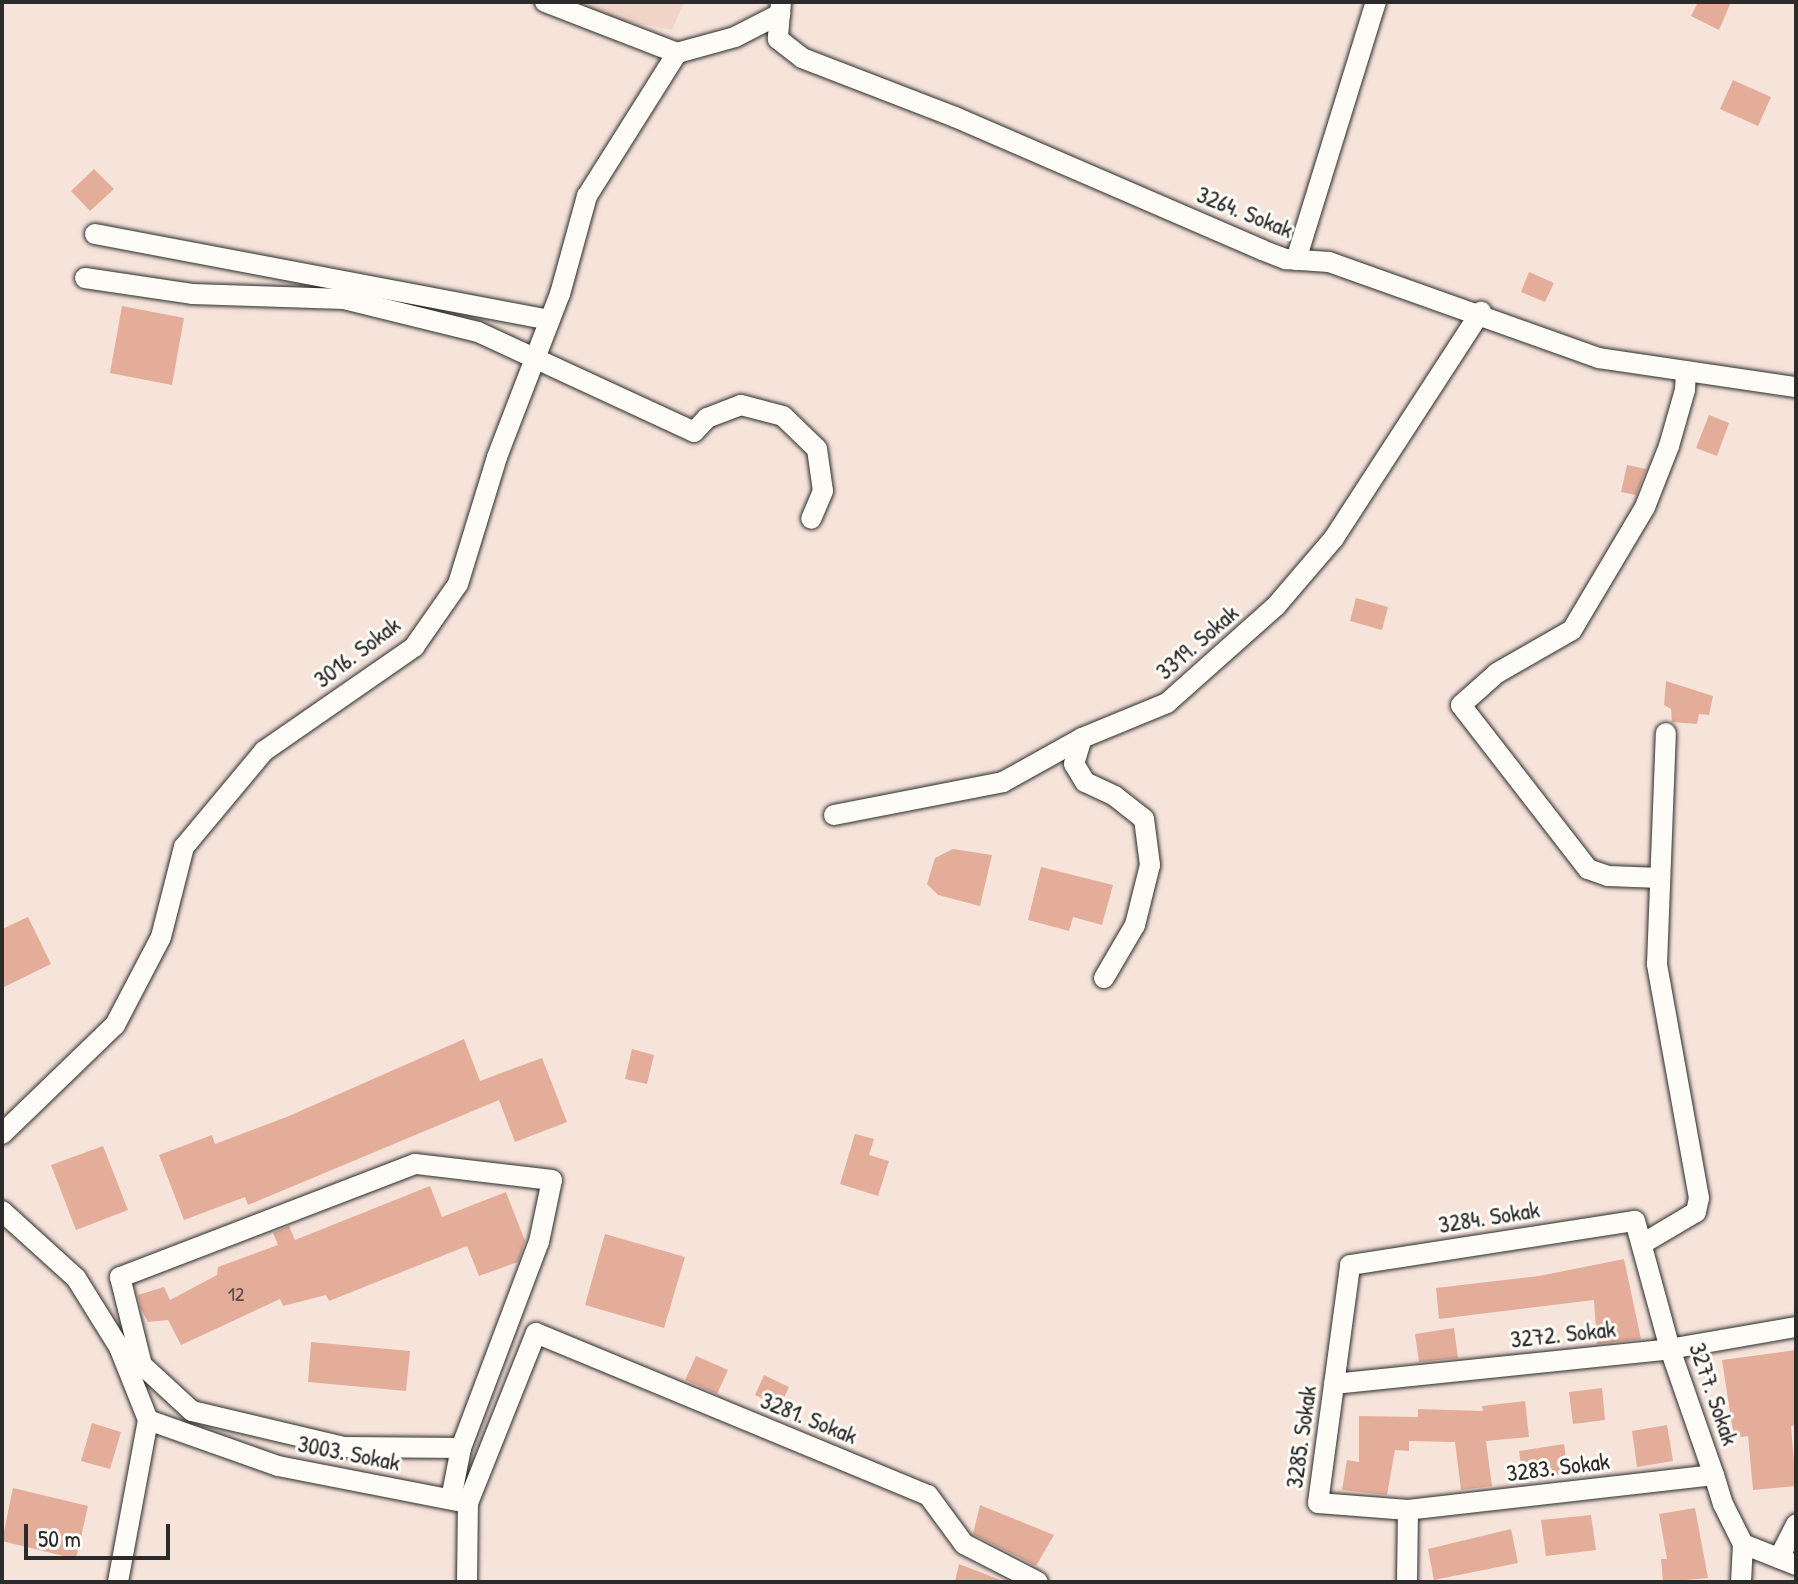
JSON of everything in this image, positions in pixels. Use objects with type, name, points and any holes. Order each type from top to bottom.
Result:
[{"type":"street","points":[[545,2],[677,53],[735,37],[781,8]]},
{"type":"street","points":[[1296,260],[1376,2]]},
{"type":"street","name":"3264. Sokak","points":[[781,8],[778,39],[802,58],[1296,260],[1329,262],[1481,312],[1546,344],[1599,358],[1796,387]]},
{"type":"street","name":"3016. Sokak","points":[[2,1134],[115,1025],[161,937],[184,847],[264,751],[414,647],[458,584],[497,457],[550,320],[587,196],[677,53]]},
{"type":"street","points":[[95,234],[550,320]]},
{"type":"street","points":[[85,278],[192,294],[344,299],[478,332],[694,432],[707,418],[741,405],[783,416],[817,449],[823,491],[811,519]]},
{"type":"street","name":"3319. Sokak","points":[[834,815],[1003,782],[1082,738],[1167,703],[1276,606],[1334,538],[1481,312]]},
{"type":"street","points":[[1660,878],[1608,876],[1588,869],[1461,705],[1497,673],[1572,630],[1645,507],[1673,432],[1686,371]]},
{"type":"street","points":[[1642,1244],[1696,1212],[1699,1198],[1657,964],[1666,733]]},
{"type":"street","points":[[1082,738],[1074,764],[1085,782],[1115,796],[1144,819],[1150,865],[1135,925],[1104,978]]},
{"type":"street","points":[[461,1448],[344,1447],[192,1411],[142,1365],[120,1277],[415,1164],[552,1180],[539,1242],[461,1448],[460,1501],[467,1582]]},
{"type":"street","points":[[2,1211],[76,1278],[119,1347],[148,1420],[118,1582]]},
{"type":"street","name":"3277. Sokak","points":[[1635,1221],[1670,1349],[1714,1475],[1743,1544],[1741,1582]]},
{"type":"street","name":"3284. Sokak","points":[[1350,1265],[1635,1221]]},
{"type":"street","name":"3285. Sokak","points":[[1350,1265],[1318,1503],[1408,1510]]},
{"type":"street","name":"3272. Sokak","points":[[1334,1384],[1670,1349],[1796,1327]]},
{"type":"street","name":"3281. Sokak","points":[[460,1501],[536,1333],[928,1495],[964,1544],[1038,1582]]},
{"type":"street","name":"3003. Sokak","points":[[148,1420],[278,1466],[460,1501]]},
{"type":"street","name":"3283. Sokak","points":[[1408,1510],[1714,1475]]},
{"type":"street","points":[[1407,1582],[1408,1510]]},
{"type":"street","points":[[1743,1544],[1787,1561],[1796,1524]]},
{"type":"shaded area","points":[[571,2],[684,2],[672,30],[605,17]]},
{"type":"building","points":[[1698,2],[1731,2],[1719,30],[1691,16]]},
{"type":"building","points":[[1733,80],[1771,97],[1758,126],[1720,109]]},
{"type":"building","points":[[94,169],[114,189],[90,211],[71,191]]},
{"type":"building","points":[[1529,272],[1554,283],[1545,302],[1521,292]]},
{"type":"building","points":[[122,306],[184,318],[172,385],[110,373]]},
{"type":"building","points":[[1709,415],[1729,423],[1717,456],[1696,448]]},
{"type":"building","points":[[1627,465],[1646,469],[1636,495],[1621,492]]},
{"type":"building","points":[[1356,598],[1388,607],[1382,630],[1350,621]]},
{"type":"building","points":[[1666,681],[1713,696],[1709,715],[1699,714],[1697,724],[1672,722],[1671,709],[1664,705]]},
{"type":"building","points":[[953,849],[992,855],[980,906],[938,895],[927,884],[935,858]]},
{"type":"building","points":[[1041,867],[1113,885],[1102,925],[1073,917],[1069,931],[1028,920]]},
{"type":"building","points":[[28,917],[51,964],[2,988],[2,929]]},
{"type":"building","points":[[464,1039],[480,1081],[542,1058],[567,1122],[515,1142],[499,1100],[248,1205],[245,1197],[184,1220],[159,1155],[212,1135],[215,1144],[289,1116]]},
{"type":"building","points":[[632,1049],[654,1055],[647,1084],[625,1079]]},
{"type":"building","points":[[855,1134],[874,1139],[869,1155],[889,1161],[878,1196],[840,1184]]},
{"type":"building","points":[[103,1146],[128,1210],[76,1230],[51,1165]]},
{"type":"building","points":[[430,1186],[442,1217],[506,1192],[525,1241],[518,1262],[479,1276],[467,1246],[329,1301],[326,1295],[283,1306],[280,1299],[181,1345],[168,1320],[148,1322],[141,1309],[138,1295],[164,1287],[170,1300],[217,1275],[218,1267],[278,1245],[273,1233],[289,1226],[295,1240]]},
{"type":"building","points":[[605,1234],[685,1257],[664,1328],[585,1305]]},
{"type":"building","points":[[1624,1259],[1641,1339],[1597,1344],[1594,1300],[1439,1319],[1436,1288],[1539,1276]]},
{"type":"building","points":[[1454,1328],[1458,1358],[1419,1362],[1415,1334]]},
{"type":"building","points":[[311,1342],[410,1351],[406,1391],[308,1382]]},
{"type":"building","points":[[1796,1350],[1796,1425],[1791,1426],[1796,1486],[1753,1490],[1748,1436],[1734,1438],[1722,1360]]},
{"type":"building","points":[[696,1356],[728,1370],[717,1394],[685,1380]]},
{"type":"building","points":[[764,1375],[789,1387],[780,1406],[755,1395]]},
{"type":"building","points":[[1602,1388],[1605,1420],[1573,1424],[1569,1392]]},
{"type":"building","points":[[1525,1401],[1529,1437],[1486,1441],[1492,1486],[1461,1490],[1455,1442],[1409,1441],[1409,1451],[1395,1450],[1387,1495],[1342,1490],[1347,1460],[1359,1462],[1359,1416],[1418,1417],[1418,1409],[1483,1411],[1482,1406]]},
{"type":"building","points":[[92,1423],[121,1432],[110,1469],[81,1461]]},
{"type":"building","points":[[1667,1425],[1673,1461],[1637,1467],[1632,1431]]},
{"type":"building","points":[[1564,1444],[1568,1473],[1523,1479],[1519,1451]]},
{"type":"building","points":[[13,1488],[88,1506],[76,1559],[2,1541]]},
{"type":"building","points":[[980,1505],[1054,1535],[1036,1566],[973,1534]]},
{"type":"building","points":[[1695,1508],[1708,1578],[1663,1582],[1661,1559],[1667,1559],[1659,1514]]},
{"type":"building","points":[[1591,1515],[1596,1550],[1546,1556],[1541,1520]]},
{"type":"building","points":[[1511,1529],[1518,1563],[1434,1580],[1428,1549]]},
{"type":"building","points":[[959,1564],[1003,1581],[1003,1582],[955,1582]]}]
